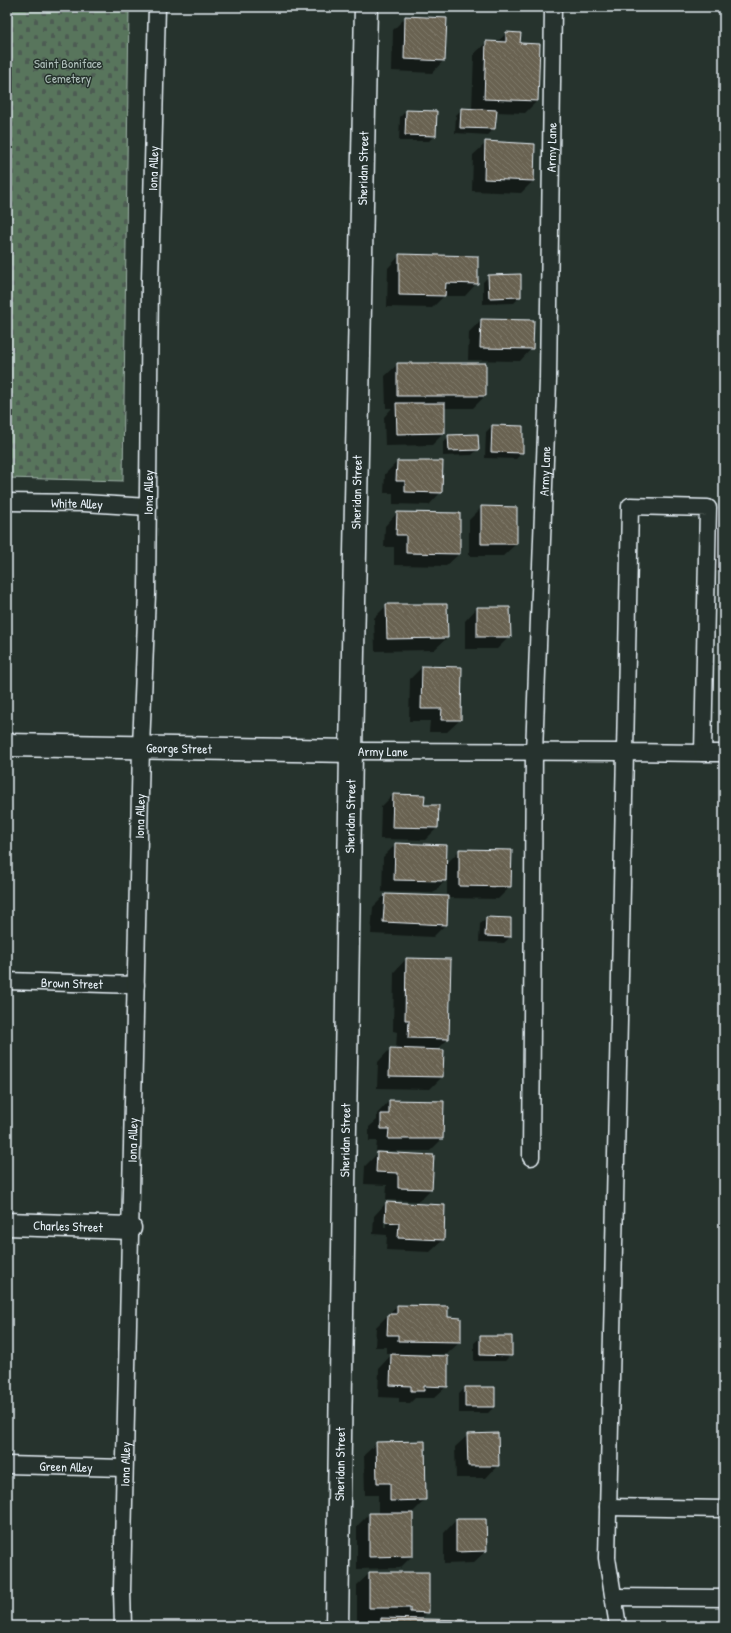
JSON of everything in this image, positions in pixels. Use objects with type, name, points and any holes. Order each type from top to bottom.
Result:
[{"type":"street","name":"Sheridan Street","points":[[337,1626],[351,751],[366,7]]},
{"type":"street","name":"George Street","points":[[7,745],[351,751]]},
{"type":"street","name":"Charles Street","points":[[7,1224],[130,1228]]},
{"type":"lane","name":"Iona Alley","points":[[123,1626],[122,1590],[124,1468],[141,748],[147,594],[150,280],[157,7]]},
{"type":"lane","name":"Army Lane","points":[[351,751],[534,752],[548,380],[553,7]]},
{"type":"lane","name":"White Alley","points":[[7,502],[84,503],[148,507]]},
{"type":"lane","points":[[618,1626],[607,1558],[630,506],[708,508],[704,753]]},
{"type":"lane","points":[[531,1157],[534,752],[724,753]]},
{"type":"lane","name":"Brown Street","points":[[7,981],[136,985]]},
{"type":"lane","name":"Green Alley","points":[[7,1465],[124,1468]]},
{"type":"lane","points":[[608,1508],[724,1509]]},
{"type":"lane","points":[[614,1597],[724,1598]]},
{"type":"green space","name":"Saint Boniface Cemetery","points":[[7,7],[129,7],[123,481],[7,478]]},
{"type":"building","points":[[405,16],[447,18],[445,61],[404,59]]},
{"type":"building","points":[[506,32],[521,33],[520,43],[540,44],[538,101],[484,99],[486,41],[506,42]]},
{"type":"building","points":[[461,108],[497,110],[495,129],[460,128]]},
{"type":"building","points":[[406,110],[437,111],[436,136],[405,135]]},
{"type":"building","points":[[485,141],[535,144],[534,181],[484,179]]},
{"type":"building","points":[[399,254],[478,256],[478,284],[446,283],[445,296],[399,295]]},
{"type":"building","points":[[521,274],[521,297],[489,298],[488,275]]},
{"type":"building","points":[[481,319],[534,320],[533,349],[480,348]]},
{"type":"building","points":[[397,363],[486,363],[486,396],[397,396]]},
{"type":"building","points":[[396,403],[445,403],[445,433],[397,434]]},
{"type":"building","points":[[492,425],[523,426],[523,453],[491,452]]},
{"type":"building","points":[[478,434],[479,450],[449,451],[448,435]]},
{"type":"building","points":[[397,461],[443,461],[442,493],[405,492],[405,481],[396,481]]},
{"type":"building","points":[[481,506],[517,507],[517,544],[481,544]]},
{"type":"building","points":[[397,512],[460,513],[460,554],[406,553],[406,535],[396,535]]},
{"type":"building","points":[[386,604],[447,604],[448,638],[387,639]]},
{"type":"building","points":[[477,607],[510,607],[511,637],[477,637]]},
{"type":"building","points":[[422,666],[462,667],[461,720],[441,720],[442,709],[421,709]]},
{"type":"building","points":[[393,794],[425,795],[424,805],[439,805],[438,828],[392,827]]},
{"type":"building","points":[[395,843],[447,845],[446,881],[394,880]]},
{"type":"building","points":[[459,849],[512,850],[511,887],[459,886]]},
{"type":"building","points":[[385,894],[448,896],[447,925],[383,922]]},
{"type":"building","points":[[486,917],[511,918],[511,937],[485,936]]},
{"type":"building","points":[[406,958],[451,959],[449,1039],[408,1038],[409,1020],[405,1020]]},
{"type":"building","points":[[390,1048],[444,1050],[443,1077],[389,1076]]},
{"type":"building","points":[[389,1100],[444,1101],[443,1139],[388,1139],[389,1129],[381,1129],[381,1114],[389,1114]]},
{"type":"building","points":[[377,1152],[434,1155],[432,1189],[398,1188],[398,1173],[376,1172]]},
{"type":"building","points":[[386,1202],[445,1205],[444,1240],[398,1238],[399,1223],[385,1222]]},
{"type":"building","points":[[397,1305],[448,1306],[448,1317],[461,1318],[461,1342],[398,1341],[398,1335],[387,1335],[388,1314],[397,1314]]},
{"type":"building","points":[[480,1336],[512,1336],[512,1356],[480,1355]]},
{"type":"building","points":[[391,1354],[448,1356],[448,1387],[424,1386],[424,1391],[411,1391],[411,1386],[390,1385]]},
{"type":"building","points":[[465,1387],[495,1387],[495,1407],[465,1407]]},
{"type":"building","points":[[498,1433],[499,1466],[468,1466],[467,1434]]},
{"type":"building","points":[[425,1441],[426,1500],[390,1501],[390,1483],[377,1483],[376,1442]]},
{"type":"building","points":[[369,1513],[413,1513],[413,1556],[369,1557]]},
{"type":"building","points":[[456,1519],[486,1519],[487,1551],[456,1552]]},
{"type":"building","points":[[369,1572],[429,1572],[429,1613],[410,1612],[410,1608],[369,1608]]},
{"type":"building","points":[[381,1618],[468,1620],[468,1626],[381,1626]]}]
